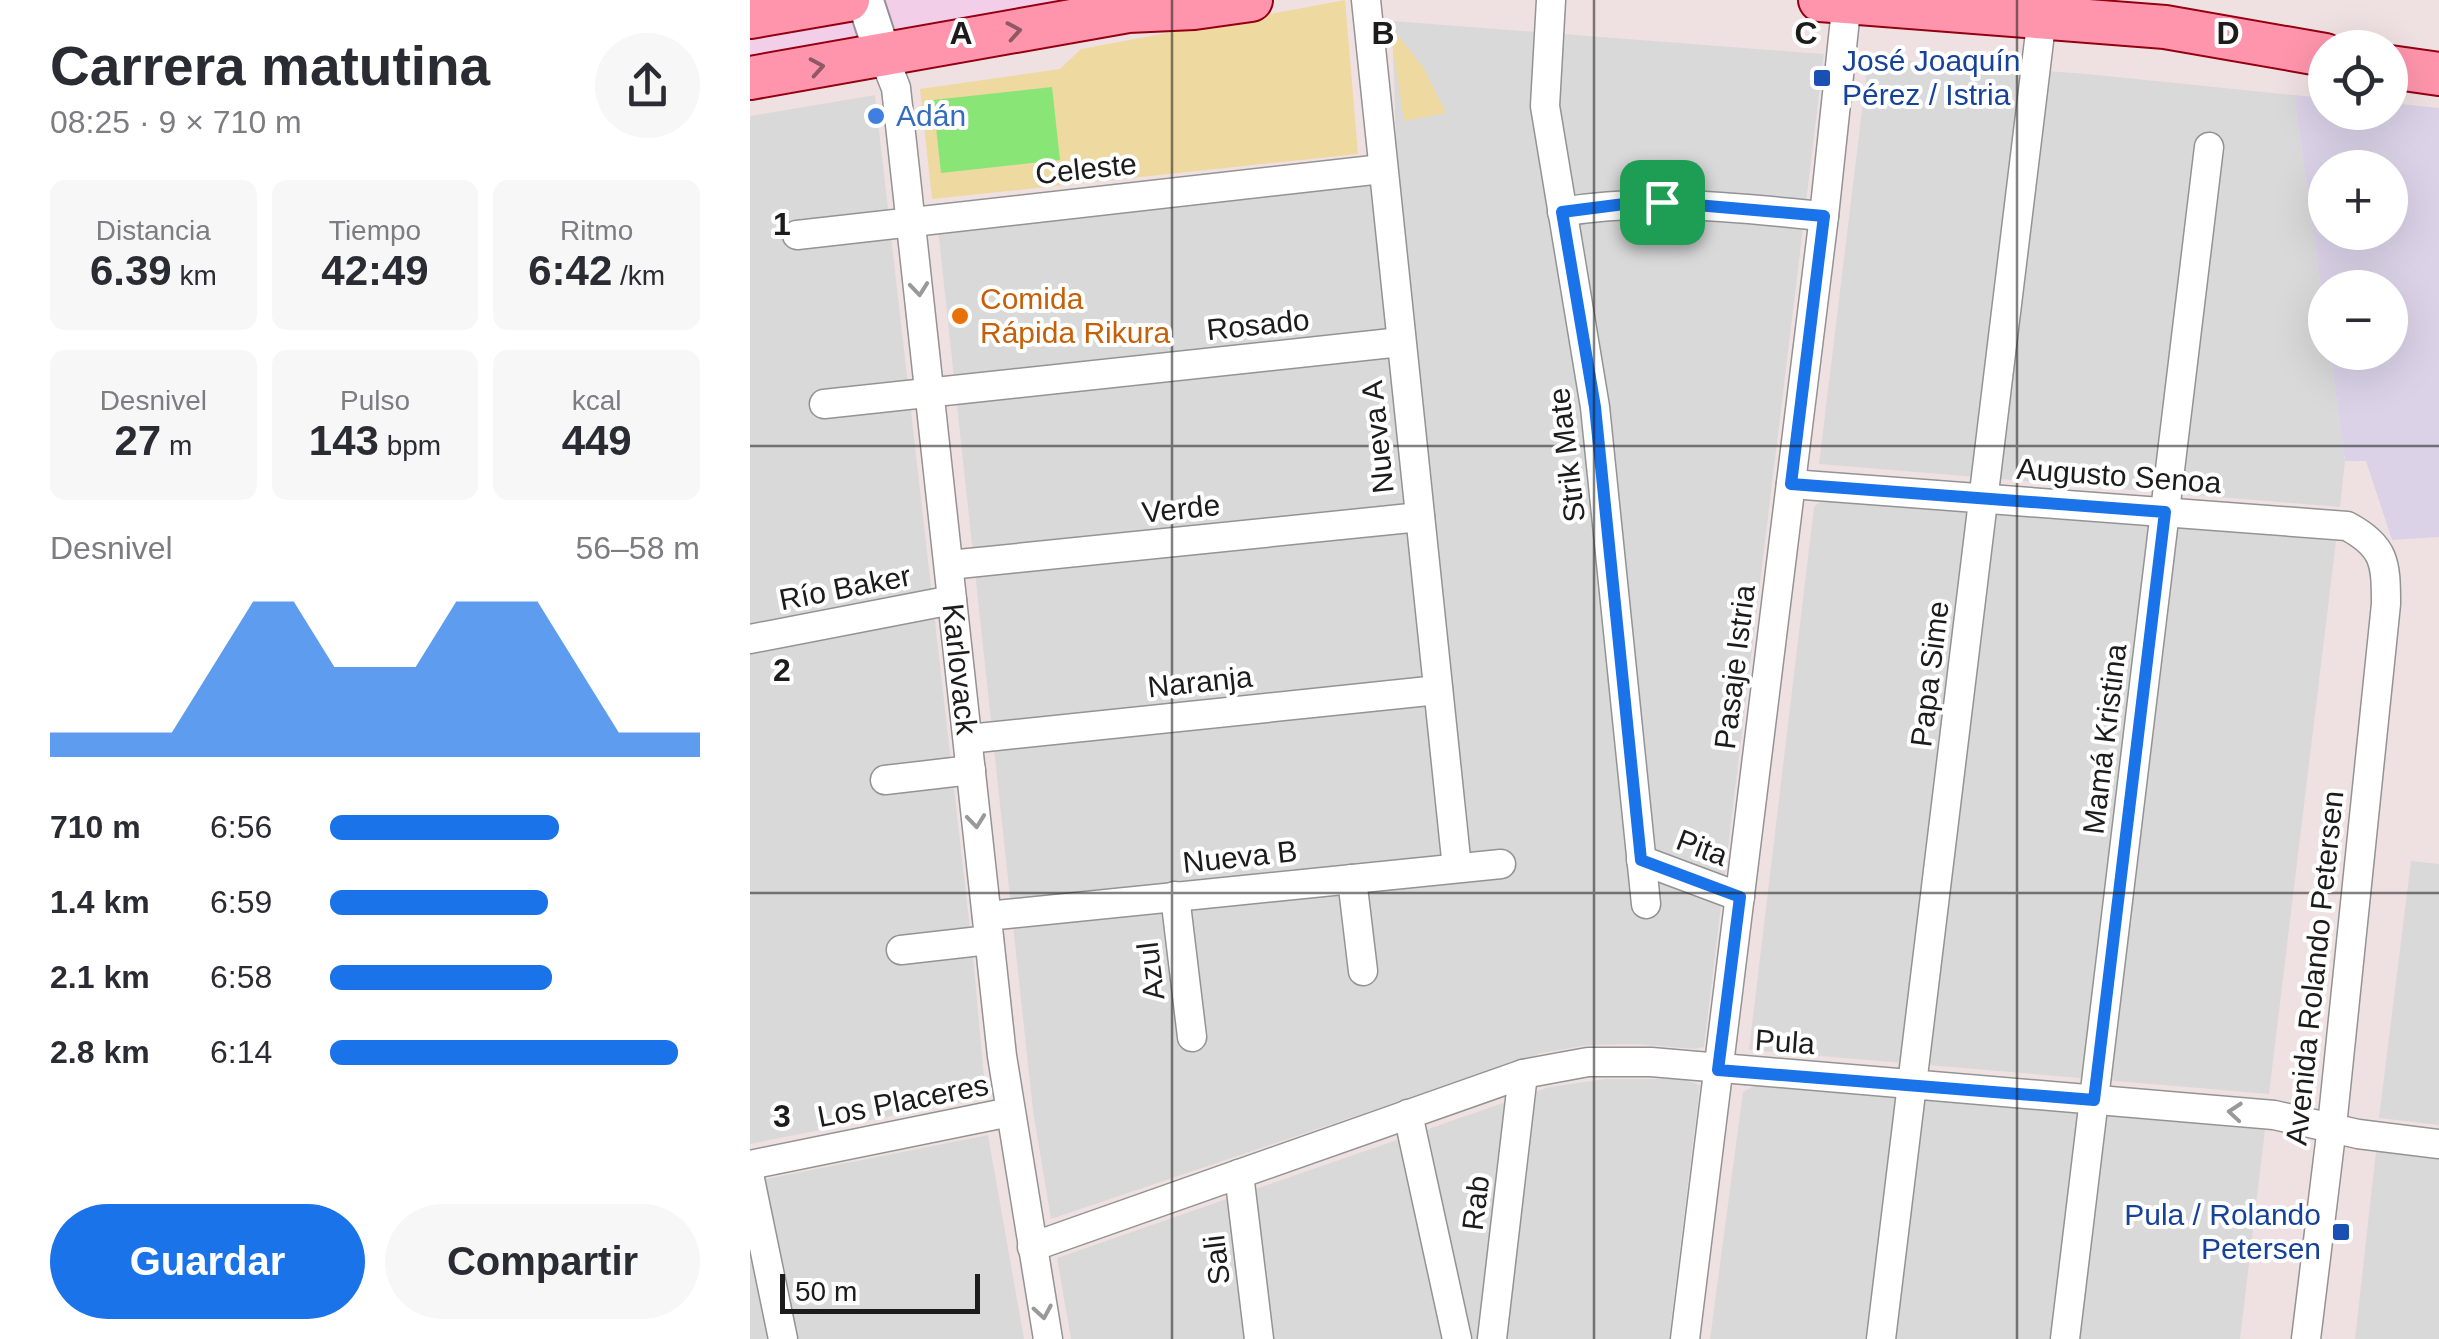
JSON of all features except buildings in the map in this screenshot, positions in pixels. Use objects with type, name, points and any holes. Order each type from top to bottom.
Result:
[{"type":"main road","points":[[750,17],[848,0]]},
{"type":"main road","points":[[750,78],[1140,6],[1194,8],[1251,0]]},
{"type":"main road","points":[[1838,1],[2044,8],[2308,52]]},
{"type":"main road","points":[[2408,69],[2439,74]]},
{"type":"street","name":"Karlovack","points":[[865,0],[896,88],[1010,1112],[1048,1339]]},
{"type":"street","name":"Nueva A","points":[[1366,0],[1457,868]]},
{"type":"street","name":"Strik Mate","points":[[1551,0],[1545,106],[1595,407],[1646,904]]},
{"type":"street","name":"Pasaje Istria","points":[[1685,1339],[1824,216],[1838,1]]},
{"type":"street","name":"Papa Sime","points":[[1881,1339],[2044,8]]},
{"type":"street","name":"Mamá Kristina","points":[[2065,1339],[2210,147]]},
{"type":"street","name":"Celeste","points":[[797,234],[1382,169]]},
{"type":"street","points":[[1562,212],[1662,202],[1824,216]]},
{"type":"street","name":"Rosado","points":[[824,404],[1401,342]]},
{"type":"street","name":"Augusto Senoa","points":[[1791,484],[2347,526],[2367,537],[2380,551],[2386,604]]},
{"type":"street","name":"Verde","points":[[949,565],[1420,517]]},
{"type":"street","name":"Río Baker","points":[[750,639],[952,600]]},
{"type":"street","name":"Avenida Rolando Petersen","points":[[2306,1339],[2386,604]]},
{"type":"street","name":"Naranja","points":[[968,738],[1438,690]]},
{"type":"street","points":[[886,780],[971,770]]},
{"type":"street","name":"Pita","points":[[1641,860],[1740,897]]},
{"type":"street","name":"Nueva B","points":[[901,950],[988,928],[1175,896],[1501,864]]},
{"type":"street","points":[[1352,878],[1363,971]]},
{"type":"street","name":"Azul","points":[[1175,896],[1192,1037]]},
{"type":"street","name":"Pula","points":[[1032,1247],[1523,1074],[1556,1066],[1619,1061],[2274,1115],[2358,1134],[2439,1144]]},
{"type":"street","name":"Rab","points":[[1492,1339],[1523,1074]]},
{"type":"street","name":"Los Placeres","points":[[750,1164],[1010,1112]]},
{"type":"street","points":[[1408,1114],[1457,1339]]},
{"type":"street","name":"Sali","points":[[1239,1174],[1259,1339]]},
{"type":"street","points":[[750,1180],[783,1339]]},
{"type":"shaded area","points":[[787,0],[1107,0],[750,67],[750,6]]},
{"type":"shaded area","points":[[1345,0],[1358,154],[932,199],[920,89],[1060,69],[1081,49]]},
{"type":"shaded area","points":[[1392,21],[1824,54],[1704,1047],[1588,1045],[1542,1053],[1051,1219],[1033,1111],[938,229],[1397,173]]},
{"type":"shaded area","points":[[1389,24],[1423,67],[1446,113],[1404,121]]},
{"type":"shaded area","points":[[1878,58],[2294,95],[2308,195],[2308,250],[2316,250],[2318,270],[2308,270],[2308,370],[2332,370],[2345,461],[2340,507],[1819,464],[1867,69]]},
{"type":"shaded area","points":[[875,95],[985,1089],[977,1099],[750,1144],[750,116]]},
{"type":"shaded area","points":[[2294,95],[2308,96],[2308,130],[2408,130],[2408,105],[2439,108],[2439,537],[2392,540],[2366,461],[2345,461],[2332,370],[2408,370],[2408,270],[2318,270],[2316,250],[2408,250],[2408,150],[2308,150],[2308,195]]},
{"type":"shaded area","points":[[1823,499],[2336,541],[2269,1094],[1749,1050],[1814,507]]},
{"type":"shaded area","points":[[2411,861],[2439,864],[2439,1125],[2379,1118]]},
{"type":"shaded area","points":[[1605,1079],[1683,1079],[1700,1085],[1669,1339],[1071,1339],[1057,1258],[1549,1087]]},
{"type":"shaded area","points":[[1755,1085],[2265,1130],[2240,1339],[1710,1339],[1743,1092]]},
{"type":"shaded area","points":[[988,1135],[1024,1339],[750,1339],[750,1182]]},
{"type":"shaded area","points":[[2376,1151],[2439,1160],[2439,1339],[2355,1339]]},
{"type":"green space","points":[[1052,87],[1060,160],[941,173],[933,100]]},
{"type":"place","name":"José Joaquín Pérez / Istria","points":[[1822,78]]},
{"type":"place","name":"Adán","points":[[876,116]]},
{"type":"place","name":"Comida Rápida Rikura","points":[[960,316]]},
{"type":"place","name":"Pula / Rolando Petersen","points":[[2341,1232]]},
{"type":"route","points":[[1662,202],[1824,216],[1791,484],[2165,512],[2094,1100],[1718,1070],[1740,897],[1641,860],[1595,407],[1562,212],[1662,202]]}]
